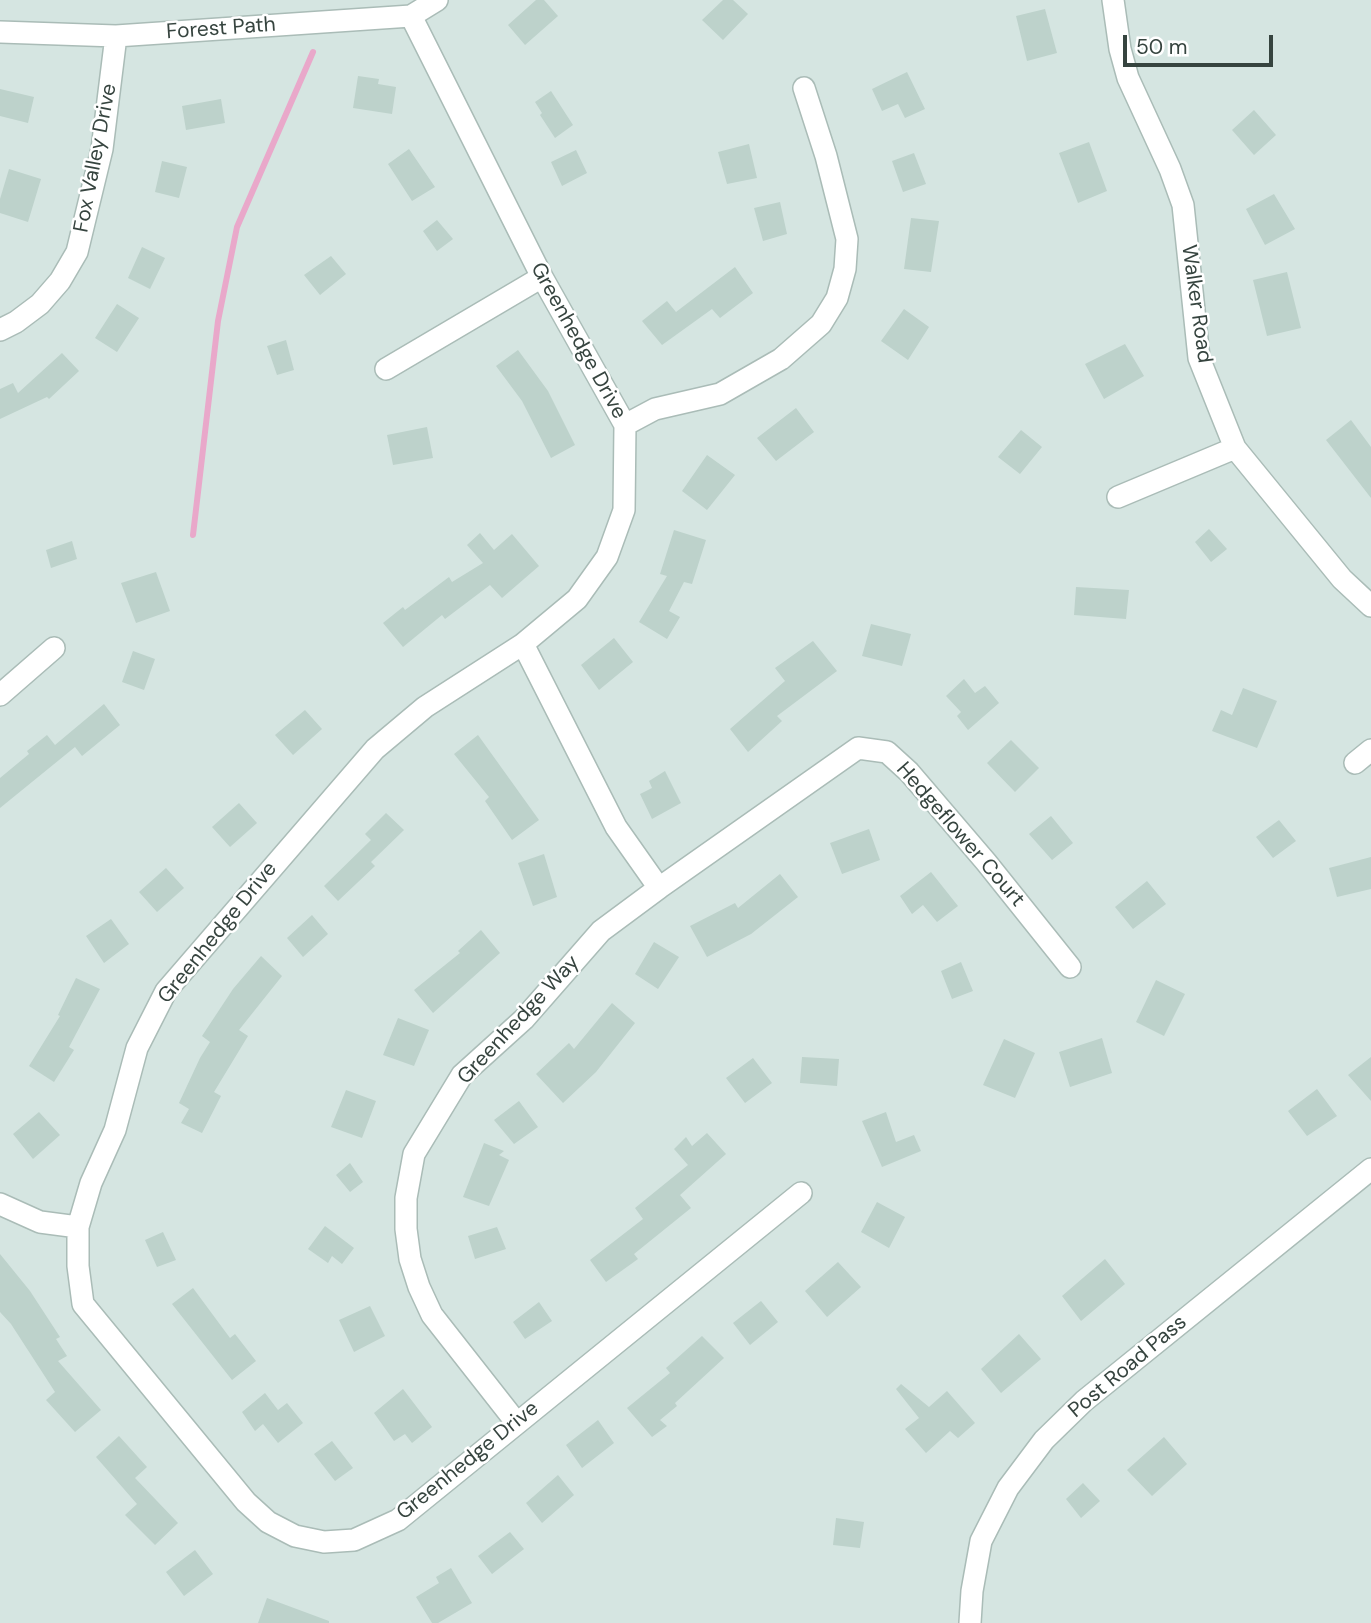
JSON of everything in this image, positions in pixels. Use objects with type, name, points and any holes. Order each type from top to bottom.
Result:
[{"type":"street","name":"Forest Path","points":[[0,32],[116,36],[411,16],[437,0]]},
{"type":"street","name":"Walker Road","points":[[1113,0],[1119,49],[1128,78],[1170,169],[1183,205],[1199,358],[1236,448],[1342,579],[1371,606]]},
{"type":"street","name":"Greenhedge Drive","points":[[411,16],[542,277],[625,425],[624,510],[607,557],[577,599],[523,644],[425,707],[374,749],[166,991],[137,1048],[115,1130],[91,1183],[78,1227],[78,1266],[83,1304],[247,1502],[268,1522],[295,1536],[324,1542],[354,1540],[398,1520],[801,1193]]},
{"type":"street","name":"Fox Valley Drive","points":[[0,330],[40,304],[60,281],[77,252],[102,149],[116,36]]},
{"type":"street","points":[[625,425],[655,409],[720,394],[781,359],[821,324],[836,298],[845,269],[848,239],[804,88]]},
{"type":"street","points":[[386,369],[542,277]]},
{"type":"street","points":[[1118,497],[1236,448]]},
{"type":"street","points":[[523,644],[617,827],[659,888]]},
{"type":"street","points":[[0,695],[54,648]]},
{"type":"street","name":"Hedgeflower Court","points":[[659,888],[858,748],[887,752],[935,802],[1070,967]]},
{"type":"street","name":"Greenhedge Way","points":[[516,1422],[432,1315],[419,1287],[410,1259],[406,1229],[406,1198],[414,1154],[462,1076],[524,1019],[601,931],[659,888]]},
{"type":"street","name":"Post Road Pass","points":[[970,1623],[972,1591],[981,1541],[1008,1489],[1044,1440],[1084,1401],[1371,1169]]},
{"type":"street","points":[[0,1204],[40,1222],[78,1227]]},
{"type":"shaded area","points":[[0,0],[1371,0],[1371,1623],[0,1623]]},
{"type":"building","points":[[536,0],[544,0],[558,16],[525,45],[508,25]]},
{"type":"building","points":[[723,0],[733,0],[748,14],[723,40],[702,20]]},
{"type":"building","points":[[1045,9],[1057,53],[1027,61],[1016,16]]},
{"type":"building","points":[[907,72],[925,109],[905,118],[898,104],[882,111],[872,89]]},
{"type":"building","points":[[358,76],[379,79],[378,84],[396,87],[392,114],[353,108]]},
{"type":"building","points":[[0,89],[34,97],[28,123],[0,116]]},
{"type":"building","points":[[551,91],[573,125],[555,138],[535,102]]},
{"type":"building","points":[[221,99],[225,123],[186,130],[182,106]]},
{"type":"building","points":[[1254,110],[1276,135],[1254,155],[1232,130]]},
{"type":"building","points":[[1089,142],[1107,191],[1078,203],[1059,153]]},
{"type":"building","points":[[749,144],[757,178],[727,184],[718,152]]},
{"type":"building","points":[[409,149],[435,187],[412,201],[388,164]]},
{"type":"building","points":[[576,150],[587,173],[562,186],[551,162]]},
{"type":"building","points":[[914,153],[926,184],[903,192],[892,161]]},
{"type":"building","points":[[162,161],[187,167],[179,198],[155,192]]},
{"type":"building","points":[[9,169],[41,179],[28,222],[0,213],[0,199]]},
{"type":"building","points":[[1274,194],[1295,229],[1265,245],[1246,209]]},
{"type":"building","points":[[780,202],[787,234],[763,241],[754,208]]},
{"type":"building","points":[[911,218],[939,221],[931,272],[904,269]]},
{"type":"building","points":[[437,220],[453,239],[437,251],[423,231]]},
{"type":"building","points":[[142,247],[165,258],[150,289],[128,278]]},
{"type":"building","points":[[331,256],[346,274],[320,295],[304,275]]},
{"type":"building","points":[[735,267],[753,293],[720,318],[712,309],[662,345],[642,321],[667,301],[676,312]]},
{"type":"building","points":[[1287,272],[1301,328],[1267,336],[1253,280]]},
{"type":"building","points":[[117,304],[139,318],[117,352],[95,338]]},
{"type":"building","points":[[904,309],[929,327],[908,360],[881,341]]},
{"type":"building","points":[[286,340],[294,370],[277,375],[267,346]]},
{"type":"building","points":[[1125,344],[1144,376],[1104,399],[1085,364]]},
{"type":"building","points":[[518,350],[548,391],[575,445],[551,458],[522,401],[496,366]]},
{"type":"building","points":[[62,353],[79,371],[49,399],[47,397],[0,419],[0,389],[13,383],[18,393]]},
{"type":"building","points":[[796,408],[814,432],[776,461],[757,438]]},
{"type":"building","points":[[1351,420],[1371,447],[1371,498],[1326,440]]},
{"type":"building","points":[[427,427],[433,458],[393,465],[387,435]]},
{"type":"building","points":[[1021,430],[1042,447],[1020,474],[998,457]]},
{"type":"building","points":[[707,455],[735,475],[707,510],[682,491]]},
{"type":"building","points":[[1209,529],[1227,549],[1211,562],[1195,542]]},
{"type":"building","points":[[674,530],[706,540],[692,584],[684,582],[669,611],[680,617],[667,639],[639,622],[667,576],[660,574]]},
{"type":"building","points":[[480,533],[494,550],[512,534],[539,566],[502,598],[490,585],[445,619],[442,615],[403,647],[383,623],[449,577],[452,582],[483,563],[467,545]]},
{"type":"building","points":[[72,541],[77,559],[51,568],[46,550]]},
{"type":"building","points":[[156,572],[170,611],[136,623],[121,583]]},
{"type":"building","points":[[1076,587],[1129,590],[1126,619],[1074,615]]},
{"type":"building","points":[[871,624],[911,634],[902,666],[862,656]]},
{"type":"building","points":[[614,638],[633,662],[599,690],[581,665]]},
{"type":"building","points":[[813,641],[837,671],[777,716],[782,721],[748,752],[730,729],[785,681],[775,668]]},
{"type":"building","points":[[133,651],[155,659],[144,690],[122,682]]},
{"type":"building","points":[[964,679],[975,693],[985,686],[999,703],[968,730],[957,716],[961,712],[946,696]]},
{"type":"building","points":[[1243,688],[1277,701],[1257,748],[1212,731],[1221,710],[1232,715]]},
{"type":"building","points":[[104,704],[120,725],[82,756],[75,747],[0,808],[0,778],[29,754],[27,751],[47,735],[55,745]]},
{"type":"building","points":[[305,710],[322,729],[293,755],[275,735]]},
{"type":"building","points":[[478,735],[539,820],[512,840],[485,801],[489,797],[454,754]]},
{"type":"building","points":[[1011,740],[1039,768],[1015,792],[987,763]]},
{"type":"building","points":[[665,771],[681,803],[652,819],[640,794],[652,788],[649,781]]},
{"type":"building","points":[[239,803],[257,823],[230,847],[212,827]]},
{"type":"building","points":[[386,813],[404,830],[371,862],[375,866],[338,901],[324,886],[371,840],[365,834]]},
{"type":"building","points":[[1051,816],[1073,843],[1052,860],[1029,834]]},
{"type":"building","points":[[1279,820],[1296,841],[1273,858],[1256,837]]},
{"type":"building","points":[[869,829],[880,860],[842,874],[830,843]]},
{"type":"building","points":[[544,854],[557,897],[533,906],[518,863]]},
{"type":"building","points":[[1371,857],[1371,889],[1337,897],[1329,868]]},
{"type":"building","points":[[166,868],[184,888],[157,912],[139,892]]},
{"type":"building","points":[[931,872],[958,906],[937,922],[923,905],[912,914],[900,896]]},
{"type":"building","points":[[780,874],[798,897],[751,934],[707,957],[690,926],[735,903],[738,908]]},
{"type":"building","points":[[1147,881],[1166,904],[1133,929],[1115,907]]},
{"type":"building","points":[[312,915],[328,934],[303,957],[287,938]]},
{"type":"building","points":[[111,919],[129,944],[104,963],[86,936]]},
{"type":"building","points":[[481,930],[500,953],[433,1013],[414,990],[460,953],[458,951]]},
{"type":"building","points":[[654,942],[679,957],[658,989],[635,974]]},
{"type":"building","points":[[261,956],[282,976],[239,1030],[248,1036],[214,1092],[221,1096],[202,1133],[181,1123],[189,1109],[179,1103],[210,1042],[202,1036],[233,989]]},
{"type":"building","points":[[961,962],[973,991],[952,999],[941,971]]},
{"type":"building","points":[[76,978],[100,989],[69,1047],[74,1050],[54,1082],[29,1066],[60,1016],[58,1015]]},
{"type":"building","points":[[1156,980],[1185,994],[1164,1036],[1136,1022]]},
{"type":"building","points":[[612,1003],[635,1023],[596,1072],[563,1103],[536,1074],[569,1043],[574,1049]]},
{"type":"building","points":[[398,1018],[429,1030],[414,1066],[383,1055]]},
{"type":"building","points":[[1102,1038],[1112,1073],[1070,1087],[1059,1052]]},
{"type":"building","points":[[1004,1039],[1035,1053],[1015,1098],[983,1085]]},
{"type":"building","points":[[802,1057],[839,1059],[837,1086],[800,1083]]},
{"type":"building","points":[[1371,1057],[1371,1101],[1348,1075]]},
{"type":"building","points":[[753,1058],[772,1083],[745,1103],[726,1078]]},
{"type":"building","points":[[1317,1089],[1337,1116],[1307,1136],[1288,1111]]},
{"type":"building","points":[[346,1090],[376,1101],[362,1138],[331,1127]]},
{"type":"building","points":[[519,1101],[538,1127],[514,1144],[494,1120]]},
{"type":"building","points":[[39,1112],[60,1135],[33,1159],[13,1134]]},
{"type":"building","points":[[886,1112],[896,1142],[914,1135],[921,1151],[882,1167],[862,1121]]},
{"type":"building","points":[[707,1133],[726,1154],[680,1195],[691,1208],[634,1254],[638,1259],[606,1282],[590,1260],[643,1219],[635,1208],[688,1165],[674,1149],[686,1137],[692,1146]]},
{"type":"building","points":[[484,1143],[504,1151],[499,1155],[509,1160],[489,1206],[463,1197]]},
{"type":"building","points":[[350,1163],[363,1182],[350,1192],[336,1175]]},
{"type":"building","points":[[877,1202],[905,1217],[889,1248],[861,1232]]},
{"type":"building","points":[[325,1226],[354,1248],[342,1264],[332,1256],[328,1263],[308,1249]]},
{"type":"building","points":[[497,1227],[506,1249],[475,1259],[468,1236]]},
{"type":"building","points":[[163,1232],[176,1260],[157,1267],[145,1240]]},
{"type":"building","points":[[0,1254],[30,1291],[60,1337],[56,1339],[67,1356],[58,1361],[101,1410],[75,1432],[46,1400],[55,1392],[11,1324],[0,1312]]},
{"type":"building","points":[[1105,1259],[1125,1284],[1081,1321],[1062,1296]]},
{"type":"building","points":[[838,1262],[861,1287],[827,1317],[805,1291]]},
{"type":"building","points":[[193,1288],[230,1338],[235,1334],[256,1361],[232,1380],[172,1304]]},
{"type":"building","points":[[761,1301],[778,1322],[750,1345],[733,1323]]},
{"type":"building","points":[[539,1302],[552,1321],[525,1339],[513,1322]]},
{"type":"building","points":[[370,1306],[385,1336],[354,1352],[339,1320]]},
{"type":"building","points":[[1019,1334],[1041,1359],[1001,1393],[981,1369]]},
{"type":"building","points":[[702,1336],[724,1358],[675,1403],[677,1406],[660,1420],[667,1426],[652,1437],[627,1408],[670,1373],[666,1368]]},
{"type":"building","points":[[901,1384],[929,1407],[947,1391],[975,1423],[958,1438],[950,1431],[926,1453],[905,1429],[919,1418],[896,1389]]},
{"type":"building","points":[[403,1389],[432,1427],[412,1443],[405,1434],[394,1441],[374,1413]]},
{"type":"building","points":[[265,1393],[278,1410],[287,1403],[303,1423],[278,1443],[263,1424],[255,1431],[242,1412]]},
{"type":"building","points":[[598,1420],[614,1443],[582,1468],[566,1445]]},
{"type":"building","points":[[119,1436],[147,1467],[135,1478],[178,1523],[155,1545],[125,1515],[137,1504],[96,1457]]},
{"type":"building","points":[[1164,1437],[1187,1464],[1152,1496],[1127,1470]]},
{"type":"building","points":[[332,1441],[353,1468],[335,1481],[314,1454]]},
{"type":"building","points":[[558,1475],[574,1495],[542,1523],[526,1503]]},
{"type":"building","points":[[1083,1483],[1100,1501],[1081,1518],[1066,1499]]},
{"type":"building","points":[[836,1518],[864,1522],[860,1548],[833,1545]]},
{"type":"building","points":[[510,1532],[524,1549],[492,1574],[478,1556]]},
{"type":"building","points":[[195,1550],[213,1574],[184,1596],[166,1572]]},
{"type":"building","points":[[451,1568],[472,1603],[438,1623],[432,1623],[416,1597],[439,1583],[436,1577]]},
{"type":"building","points":[[267,1598],[329,1621],[329,1623],[258,1623]]},
{"type":"waterway","points":[[193,535],[218,321],[237,227],[313,52]]}]
